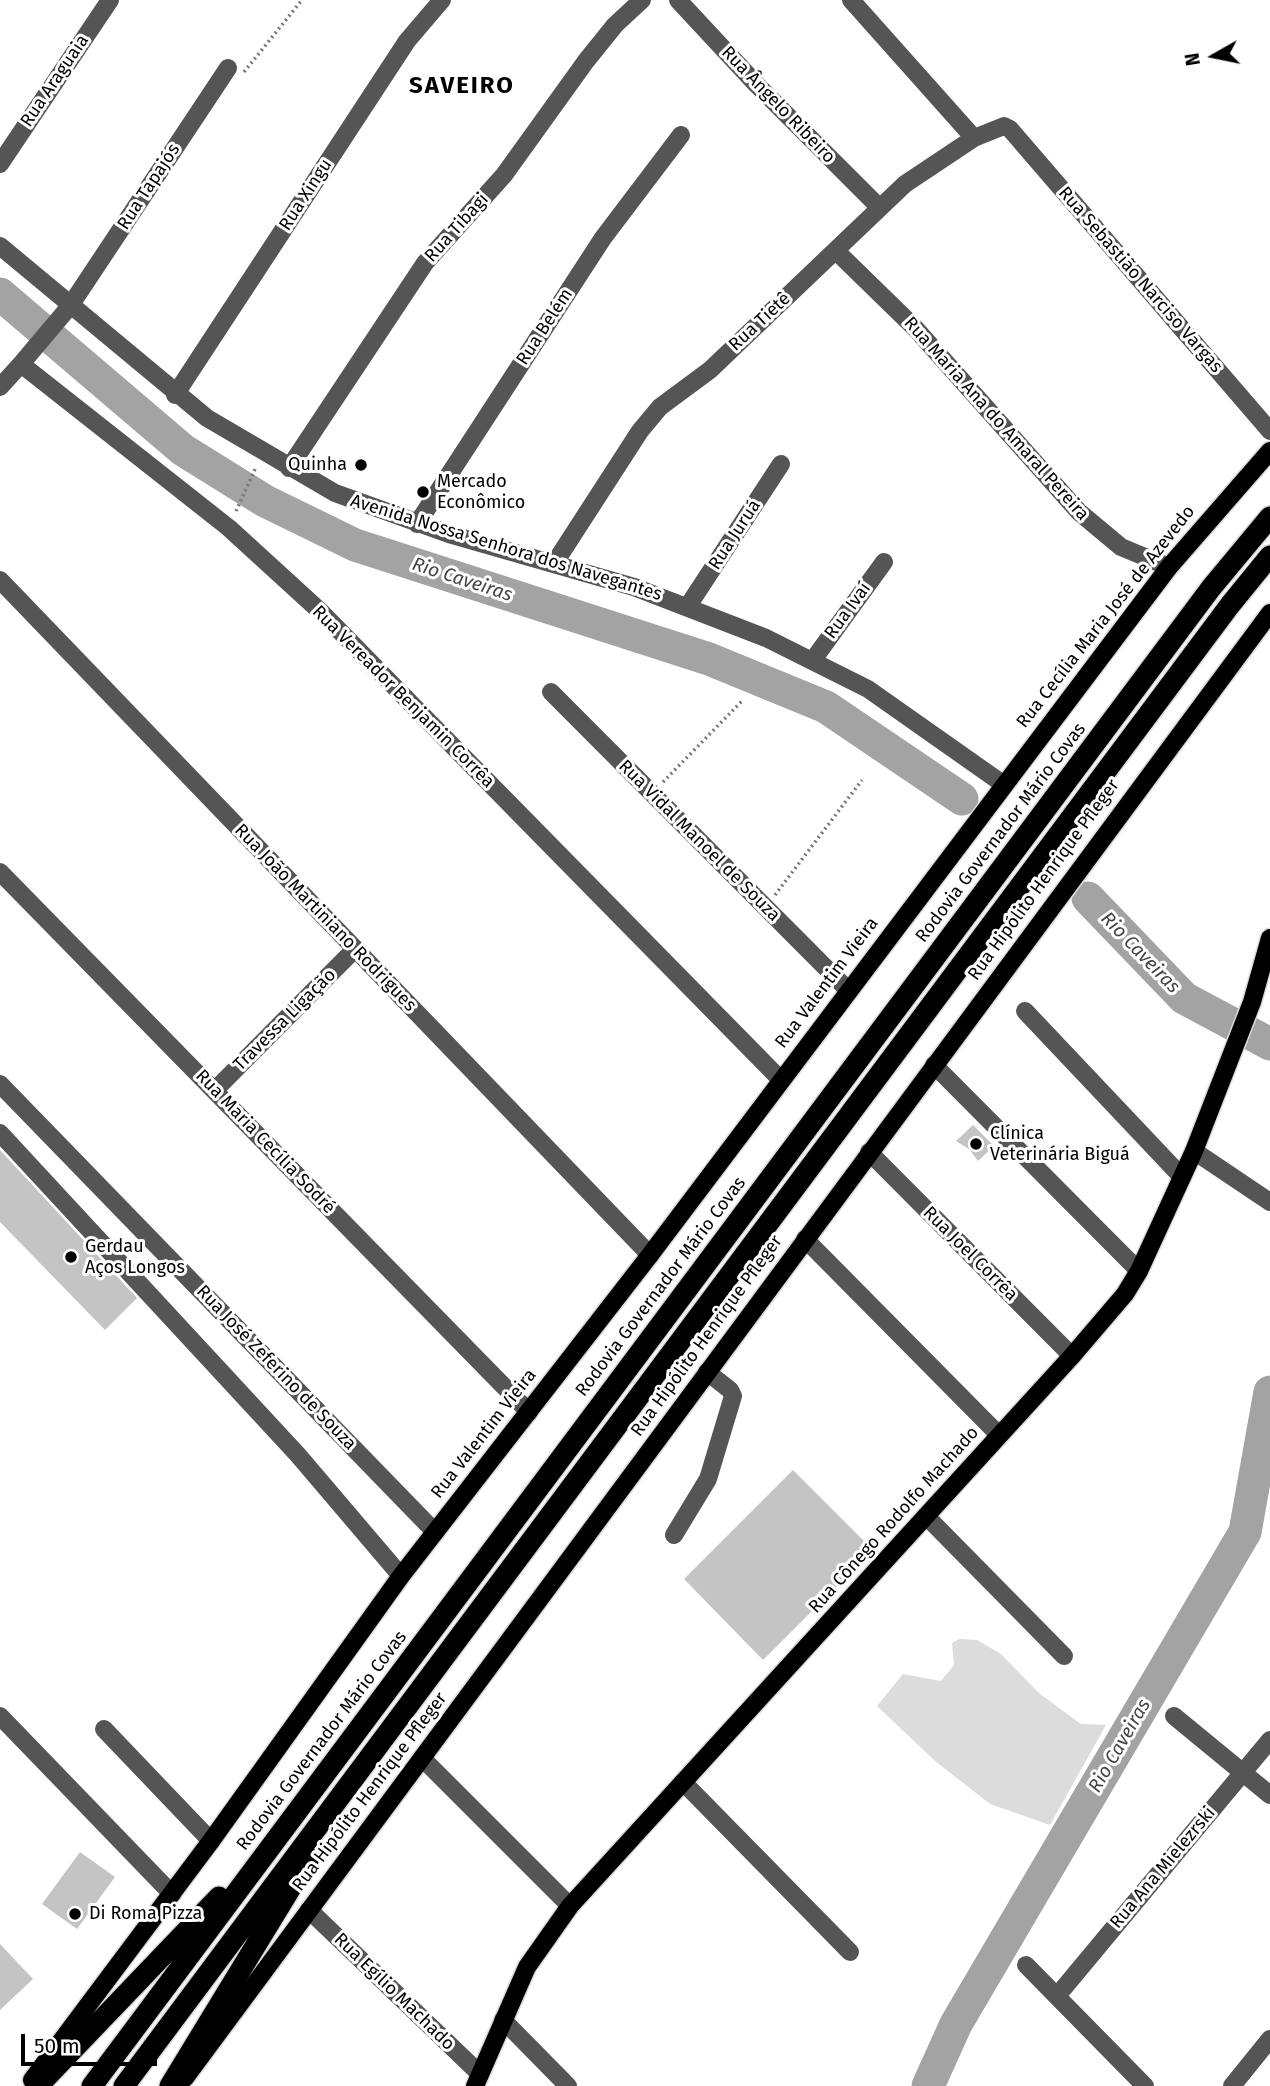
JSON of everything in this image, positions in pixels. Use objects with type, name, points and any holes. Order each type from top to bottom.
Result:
[{"type":"highway","name":"Rodovia Governador Mário Covas","points":[[92,2086],[1203,599],[1270,517]]},
{"type":"highway","points":[[124,2086],[1230,605],[1270,556]]},
{"type":"highway","points":[[170,2086],[376,1748]]},
{"type":"highway","points":[[38,2086],[284,1829]]},
{"type":"main road","name":"Rua Cecília Maria José de Azevedo","points":[[981,814],[1169,567],[1270,450]]},
{"type":"main road","name":"Rua Hipólito Henrique Pfleger","points":[[179,2086],[1270,613]]},
{"type":"main road","name":"Rua Valentim Vieira","points":[[28,2086],[211,1841],[401,1576],[650,1255],[981,814]]},
{"type":"main road","name":"Rua Cônego Rodolfo Machado","points":[[478,2080],[527,1966],[570,1906],[1072,1356],[1125,1294],[1139,1270],[1194,1151],[1252,1002],[1270,938]]},
{"type":"street","name":"Rua Araguaia","points":[[0,164],[110,0]]},
{"type":"street","name":"Rua Xingu","points":[[175,395],[392,62],[420,22],[442,0]]},
{"type":"street","name":"Rua Tibagi","points":[[289,468],[425,263],[504,175],[615,24],[642,0]]},
{"type":"street","name":"Rua Ângelo Ribeiro","points":[[678,0],[757,85],[880,208]]},
{"type":"street","points":[[850,0],[974,138]]},
{"type":"street","name":"Rua Tapajós","points":[[25,360],[70,306],[228,68]]},
{"type":"street","name":"Rua Tietê","points":[[554,564],[649,419],[710,370],[921,172],[974,138],[1004,127],[1010,129]]},
{"type":"street","name":"Rua Sebastião Narciso Vargas","points":[[1010,129],[1270,432]]},
{"type":"street","name":"Rua Belém","points":[[417,524],[603,238],[681,135]]},
{"type":"street","name":"Avenida Nossa Senhora dos Navegantes","points":[[0,246],[175,395],[217,425],[354,503],[688,606],[813,660],[894,706],[1003,784]]},
{"type":"street","name":"Rua Maria Ana do Amaral Pereira","points":[[836,251],[915,328],[1087,520],[1121,547],[1169,567]]},
{"type":"street","points":[[0,387],[25,360]]},
{"type":"street","name":"Rua Vereador Benjamin Corrêa","points":[[25,360],[229,528],[287,580],[781,1080]]},
{"type":"street","name":"Rua Juruá","points":[[688,606],[781,464]]},
{"type":"street","name":"Rua Ivaí","points":[[813,660],[884,562]]},
{"type":"street","name":"Rua João Martiniano Rodrigues","points":[[0,580],[650,1255]]},
{"type":"street","name":"Rua Vidal Manoel de Souza","points":[[551,692],[848,990]]},
{"type":"street","name":"Rua Maria Cecília Sodré","points":[[0,872],[529,1412]]},
{"type":"street","name":"Travessa Ligação","points":[[215,1090],[355,949]]},
{"type":"street","points":[[1025,1011],[1182,1177]]},
{"type":"street","points":[[934,1065],[1139,1270]]},
{"type":"street","name":"Rua José Zeferino de Souza","points":[[0,1084],[435,1532]]},
{"type":"street","points":[[0,1133],[298,1455],[401,1576]]},
{"type":"street","points":[[1194,1151],[1270,1202]]},
{"type":"street","name":"Rua Joel Corrêa","points":[[869,1153],[1072,1356]]},
{"type":"street","points":[[805,1239],[999,1435]]},
{"type":"street","points":[[674,1535],[708,1479],[733,1396],[707,1372]]},
{"type":"street","points":[[926,1516],[1065,1656]]},
{"type":"street","points":[[0,1716],[172,1894]]},
{"type":"street","points":[[1174,1716],[1270,1795]]},
{"type":"street","points":[[104,1729],[211,1841]]},
{"type":"street","name":"Rua Ana Mielezrski","points":[[1057,1996],[1270,1740]]},
{"type":"street","points":[[422,1758],[570,1906]]},
{"type":"street","points":[[683,1783],[850,1952]]},
{"type":"street","name":"Rua Egílio Machado","points":[[309,1910],[478,2080]]},
{"type":"street","points":[[1026,1965],[1145,2086]]},
{"type":"street","points":[[503,2020],[568,2086]]},
{"type":"street","points":[[1232,2086],[1270,2039]]},
{"type":"path","points":[[228,68],[242,75],[302,0]]},
{"type":"path","points":[[236,512],[256,467]]},
{"type":"path","points":[[652,793],[743,699]]},
{"type":"path","points":[[765,907],[862,780]]},
{"type":"shaded area","points":[[959,1639],[977,1640],[1001,1654],[1040,1694],[1081,1724],[1106,1725],[1050,1825],[990,1804],[935,1761],[877,1706],[903,1674],[941,1681],[954,1665],[952,1643]]},
{"type":"building","name":"Clínica Veterinária Biguá","points":[[973,1125],[994,1146],[978,1161],[969,1149],[956,1141]]},
{"type":"building","name":"Gerdau Aços Longos","points":[[0,1150],[137,1298],[105,1330],[0,1222]]},
{"type":"building","points":[[793,1470],[873,1550],[763,1660],[684,1579]]},
{"type":"building","points":[[80,1852],[115,1877],[77,1929],[42,1904]]},
{"type":"building","points":[[0,1944],[33,1979],[0,2010]]},
{"type":"waterway","name":"Rio Caveiras","points":[[0,294],[183,450],[265,501],[355,545],[709,659],[826,707],[962,799]]},
{"type":"waterway","name":"Rio Caveiras","points":[[1088,898],[1184,998],[1270,1044]]},
{"type":"waterway","name":"Rio Caveiras","points":[[928,2086],[956,2024],[1245,1532],[1270,1392]]},
{"type":"place","name":"Quinha","points":[[361,465]]},
{"type":"place","name":"Mercado Econômico","points":[[423,492]]},
{"type":"place","name":"Clínica Veterinária Biguá","points":[[976,1144]]},
{"type":"place","name":"Gerdau Aços Longos","points":[[71,1257]]},
{"type":"place","name":"Di Roma Pizza","points":[[75,1914]]},
{"type":"district","name":"SAVEIRO","points":[[462,86]]}]
